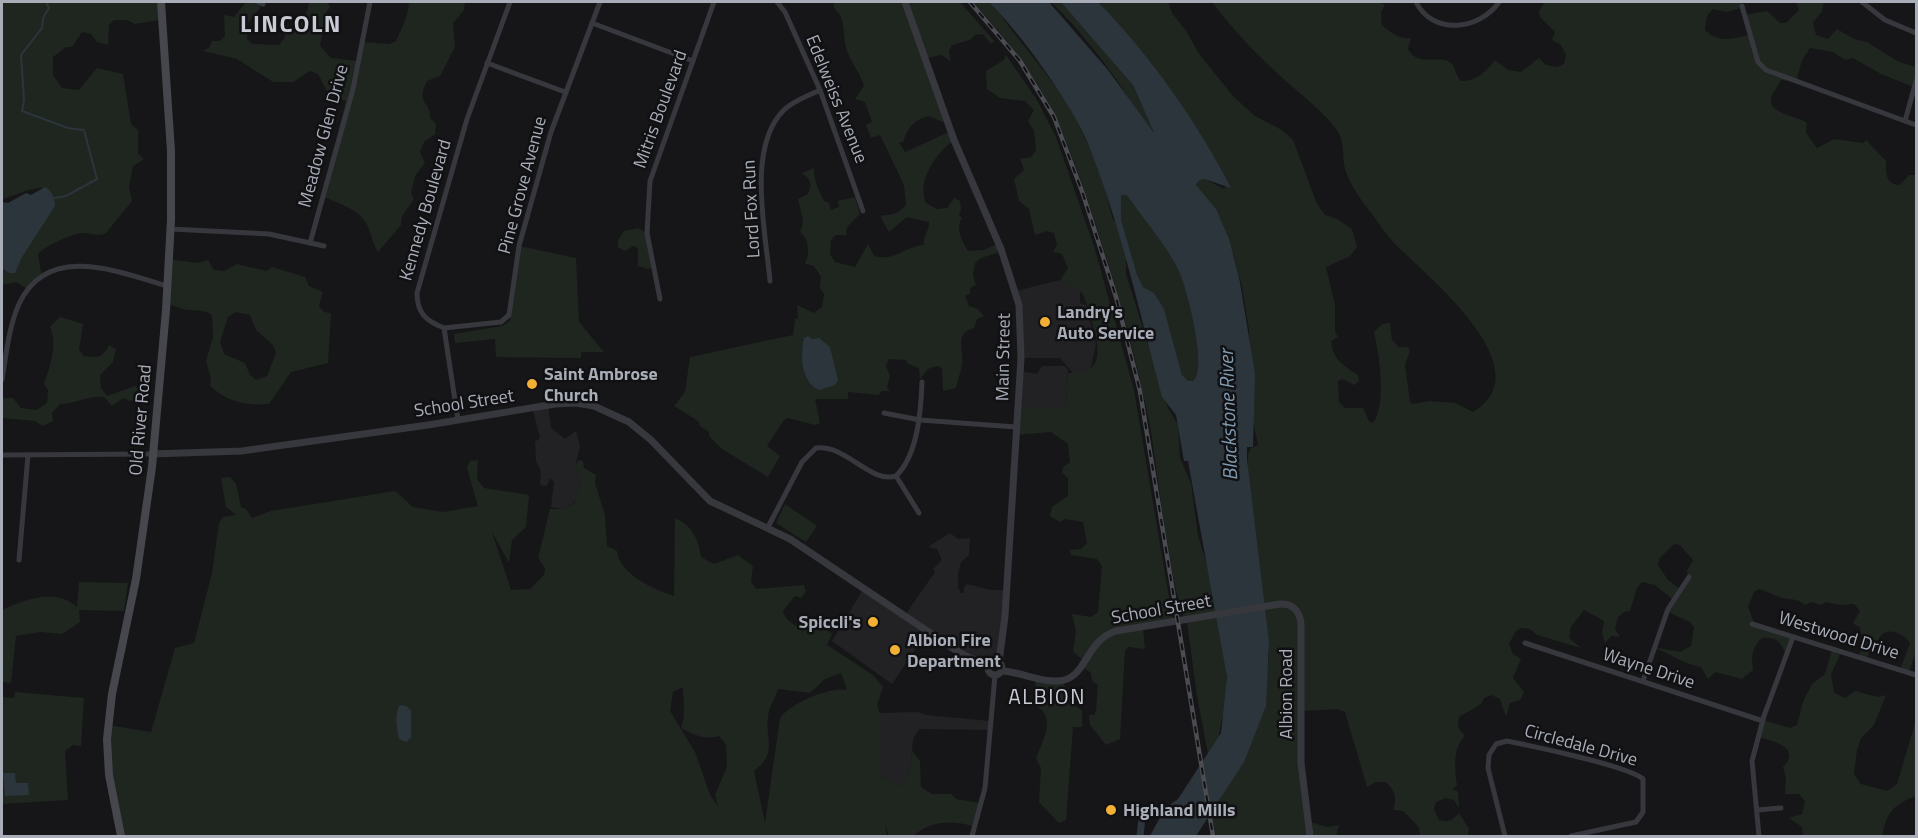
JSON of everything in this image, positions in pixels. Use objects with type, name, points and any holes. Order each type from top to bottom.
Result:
[{"type":"main road","name":"Old River Road","points":[[121,837],[109,775],[107,739],[112,694],[136,579],[152,454],[170,229],[171,151],[161,2]]},
{"type":"street","name":"Meadow Glen Drive","points":[[310,243],[354,83],[370,2]]},
{"type":"street","name":"Kennedy Boulevard","points":[[444,328],[422,315],[418,309],[417,293],[467,119],[510,2]]},
{"type":"street","name":"Pine Grove Avenue","points":[[444,328],[501,322],[509,315],[522,232],[565,92],[600,2]]},
{"type":"street","name":"Mitris Boulevard","points":[[660,299],[647,233],[648,196],[655,164],[714,2]]},
{"type":"street","name":"Edelweiss Avenue","points":[[777,2],[785,12],[820,90],[863,211]]},
{"type":"street","name":"Main Street","points":[[905,2],[954,140],[1001,249],[1017,294],[1022,338],[1005,616],[999,662]]},
{"type":"street","points":[[1416,2],[1434,19],[1461,27],[1491,13],[1498,2]]},
{"type":"street","points":[[1862,2],[1885,20],[1917,33]]},
{"type":"street","points":[[1742,6],[1758,62],[1766,70],[1917,125]]},
{"type":"street","points":[[592,23],[693,61]]},
{"type":"street","points":[[487,63],[565,92]]},
{"type":"street","points":[[1905,121],[1917,81]]},
{"type":"street","name":"Lord Fox Run","points":[[770,280],[761,175],[763,152],[771,130],[784,110],[820,90]]},
{"type":"street","points":[[170,229],[269,234],[324,246]]},
{"type":"street","points":[[2,380],[20,302],[36,281],[54,270],[92,266],[167,286]]},
{"type":"street","points":[[444,328],[458,420]]},
{"type":"street","points":[[896,476],[909,452],[920,420],[922,382]]},
{"type":"street","name":"School Street","points":[[152,454],[242,451],[555,404],[576,403],[596,407],[637,428],[710,501],[768,527],[799,545],[960,653],[987,666],[990,674],[995,675]]},
{"type":"street","points":[[884,413],[920,420],[1016,427]]},
{"type":"street","points":[[768,527],[802,462],[816,448],[836,451],[884,477],[896,476]]},
{"type":"street","points":[[2,455],[152,454]]},
{"type":"street","points":[[19,560],[28,455]]},
{"type":"street","points":[[896,476],[919,513]]},
{"type":"street","points":[[1643,681],[1668,609],[1689,577]]},
{"type":"street","name":"Albion Road","points":[[1241,610],[1288,604],[1301,617],[1301,763],[1310,837]]},
{"type":"street","name":"School Street","points":[[1002,671],[1046,681],[1069,679],[1081,668],[1101,637],[1118,630],[1241,610]]},
{"type":"street","name":"Westwood Drive","points":[[1752,624],[1917,675]]},
{"type":"street","points":[[1759,837],[1752,761],[1763,721],[1793,637]]},
{"type":"street","name":"Wayne Drive","points":[[1525,643],[1763,721]]},
{"type":"street","points":[[972,837],[985,788],[995,675],[1002,671],[999,662],[990,662],[987,666]]},
{"type":"street","name":"Circledale Drive","points":[[1504,837],[1488,761],[1496,744],[1507,741],[1613,767],[1643,779],[1642,812],[1636,822],[1571,837]]},
{"type":"street","points":[[1757,810],[1781,808]]},
{"type":"shaded area","points":[[2,2],[159,2],[160,20],[135,24],[127,20],[114,20],[109,25],[108,45],[97,42],[91,34],[82,32],[72,47],[66,47],[53,57],[53,75],[62,88],[79,90],[97,68],[123,74],[131,124],[138,130],[138,154],[144,159],[133,166],[129,187],[132,201],[106,233],[100,235],[82,233],[46,247],[38,254],[42,278],[29,290],[16,282],[2,285],[2,268],[46,188],[30,190],[2,199]]},
{"type":"shaded area","points":[[246,2],[254,2],[261,7],[248,23],[247,39],[252,44],[279,45],[285,37],[285,25],[294,28],[300,23],[309,2],[327,2],[330,7],[326,13],[320,46],[331,58],[357,61],[363,42],[389,44],[396,41],[406,17],[409,2],[465,2],[464,10],[453,23],[455,47],[440,76],[427,81],[424,89],[423,99],[430,118],[436,124],[435,134],[424,142],[420,152],[425,163],[415,176],[411,193],[414,199],[402,216],[401,225],[378,252],[364,219],[348,207],[322,196],[346,101],[330,97],[318,74],[310,71],[293,82],[273,82],[237,59],[203,51],[209,48],[212,41],[220,41],[225,36],[224,15],[234,17]]},
{"type":"shaded area","points":[[834,2],[960,2],[995,42],[990,43],[983,34],[975,35],[970,40],[952,45],[949,51],[951,62],[942,55],[926,58],[948,120],[943,122],[929,116],[923,118],[912,125],[903,142],[899,142],[905,152],[951,131],[954,140],[935,159],[926,177],[924,194],[926,203],[937,209],[947,208],[954,198],[960,201],[959,215],[962,218],[959,230],[968,251],[984,250],[997,244],[1000,252],[981,258],[975,263],[973,275],[976,285],[970,288],[970,294],[965,296],[969,306],[978,309],[984,316],[977,319],[974,328],[968,330],[962,338],[962,365],[956,388],[943,391],[942,368],[937,366],[928,369],[920,379],[919,368],[908,364],[906,360],[889,359],[886,366],[890,376],[887,387],[890,391],[882,391],[878,395],[848,392],[848,399],[815,399],[820,423],[815,425],[788,418],[784,420],[767,446],[780,456],[768,477],[722,449],[698,421],[674,406],[685,392],[690,357],[793,335],[795,319],[798,318],[797,305],[814,313],[822,307],[824,294],[820,288],[821,277],[814,266],[805,264],[808,246],[800,232],[803,220],[798,199],[808,194],[811,185],[802,173],[814,168],[818,189],[824,201],[829,203],[831,210],[839,207],[838,201],[855,197],[860,214],[847,227],[846,235],[836,235],[831,240],[830,254],[835,262],[855,267],[868,244],[874,256],[881,257],[888,257],[924,245],[929,225],[929,222],[907,217],[889,232],[881,218],[882,215],[898,212],[906,205],[904,185],[880,135],[871,138],[866,125],[872,122],[865,102],[855,99],[864,86],[848,52],[841,17],[834,8]],"holes":[[[806,336],[812,339],[814,385],[807,375],[803,355]]]},
{"type":"shaded area","points":[[973,2],[993,2],[1007,24],[1068,102],[1100,170],[1113,220],[1118,223],[1117,184],[1127,190],[1154,228],[1179,266],[1183,277],[1197,341],[1198,372],[1196,383],[1191,386],[1182,375],[1165,314],[1143,287],[1126,254],[1126,274],[1168,408],[1178,425],[1180,458],[1191,483],[1198,536],[1211,577],[1223,643],[1227,682],[1225,704],[1217,744],[1209,759],[1197,696],[1187,622],[1176,590],[1171,563],[1151,431],[1124,316],[1107,260],[1075,164],[1053,112],[1021,60]]},
{"type":"shaded area","points":[[1051,2],[1063,2],[1130,78],[1153,131],[1144,122],[1093,48]]},
{"type":"shaded area","points":[[1099,2],[1168,2],[1172,13],[1187,32],[1199,54],[1234,97],[1255,116],[1282,130],[1293,140],[1317,204],[1325,215],[1337,219],[1352,229],[1357,247],[1350,256],[1326,267],[1335,305],[1335,331],[1338,337],[1331,341],[1332,348],[1340,361],[1358,375],[1359,381],[1354,385],[1343,379],[1338,381],[1339,402],[1345,408],[1363,408],[1369,421],[1373,423],[1380,403],[1381,391],[1380,365],[1374,332],[1382,324],[1390,323],[1392,340],[1399,347],[1408,347],[1410,351],[1405,365],[1410,402],[1413,404],[1429,401],[1455,403],[1473,412],[1492,393],[1495,371],[1488,347],[1451,298],[1385,233],[1361,199],[1346,172],[1338,131],[1320,111],[1259,56],[1212,2],[1379,2],[1385,5],[1381,12],[1382,25],[1399,37],[1411,38],[1408,49],[1413,55],[1423,59],[1447,61],[1452,64],[1461,81],[1466,81],[1480,75],[1495,60],[1508,70],[1521,72],[1539,58],[1546,65],[1557,67],[1564,64],[1566,55],[1561,45],[1552,40],[1555,32],[1540,17],[1539,11],[1545,2],[1741,2],[1742,8],[1726,12],[1713,9],[1707,16],[1705,30],[1715,37],[1726,39],[1749,35],[1745,15],[1767,11],[1780,23],[1786,23],[1799,10],[1796,2],[1824,2],[1822,12],[1813,22],[1816,35],[1828,39],[1837,29],[1854,39],[1867,42],[1899,62],[1916,67],[1916,88],[1881,74],[1853,58],[1845,60],[1833,52],[1810,48],[1802,60],[1796,82],[1781,80],[1771,97],[1771,104],[1783,114],[1807,123],[1806,133],[1817,148],[1834,139],[1863,143],[1866,140],[1886,161],[1886,174],[1891,183],[1900,185],[1909,175],[1916,175],[1916,651],[1909,673],[1900,670],[1910,643],[1897,633],[1882,634],[1865,660],[1858,658],[1863,642],[1860,628],[1853,623],[1860,611],[1854,604],[1839,605],[1826,602],[1821,605],[1811,602],[1805,605],[1797,600],[1782,598],[1759,589],[1754,592],[1748,607],[1755,625],[1791,637],[1786,654],[1777,641],[1762,638],[1753,652],[1753,670],[1742,679],[1715,672],[1708,679],[1701,667],[1653,647],[1680,652],[1691,646],[1694,627],[1690,622],[1666,611],[1672,599],[1655,585],[1642,582],[1637,588],[1630,611],[1618,617],[1615,629],[1620,637],[1611,636],[1605,643],[1602,633],[1604,621],[1584,610],[1571,627],[1569,638],[1581,648],[1537,635],[1530,629],[1521,628],[1515,632],[1509,644],[1513,654],[1521,659],[1513,678],[1524,692],[1520,700],[1510,703],[1506,717],[1500,699],[1491,695],[1459,717],[1458,727],[1465,736],[1456,753],[1457,786],[1452,789],[1458,792],[1459,808],[1454,800],[1446,798],[1436,802],[1434,809],[1439,820],[1442,821],[1450,820],[1459,813],[1469,829],[1467,836],[1420,836],[1419,827],[1403,811],[1393,810],[1394,794],[1386,782],[1376,782],[1367,787],[1345,712],[1338,709],[1301,711],[1300,739],[1301,780],[1307,821],[1327,827],[1339,825],[1336,836],[1216,836],[1211,815],[1235,773],[1263,708],[1269,655],[1248,488],[1248,454],[1251,448],[1258,445],[1250,406],[1249,330],[1234,256],[1224,233],[1197,190],[1197,180],[1203,178],[1224,189],[1226,186]],"holes":[[[1674,544],[1680,545],[1693,560],[1687,571],[1688,577],[1679,588],[1668,580],[1658,565],[1659,559]]]},
{"type":"shaded area","points":[[1006,55],[1037,100],[1056,137],[1094,246],[1134,390],[1173,621],[1143,628],[1145,649],[1128,647],[1125,651],[1120,739],[1106,745],[1090,725],[1089,715],[1094,715],[1096,711],[1098,685],[1092,681],[1091,673],[1080,665],[1083,660],[1073,652],[1076,631],[1072,614],[1091,617],[1098,612],[1102,566],[1097,559],[1071,555],[1070,550],[1081,549],[1087,543],[1083,522],[1065,519],[1060,522],[1050,516],[1052,507],[1068,496],[1068,478],[1062,473],[1063,467],[1070,462],[1068,444],[1051,432],[1016,435],[1017,408],[1066,408],[1068,373],[1081,372],[1095,364],[1098,348],[1083,295],[1077,288],[1061,279],[1068,268],[1062,254],[1053,252],[1057,245],[1054,233],[1047,231],[1035,235],[1029,209],[1019,201],[1014,179],[1024,170],[1020,159],[1031,157],[1036,150],[1034,131],[1028,121],[1034,110],[1025,101],[1000,98],[987,89],[986,71],[1004,60]]},
{"type":"shaded area","points":[[638,228],[647,233],[651,268],[648,269],[638,266],[638,248],[633,246],[625,251],[618,247],[618,240],[624,231]]},
{"type":"shaded area","points":[[519,246],[576,258],[579,322],[604,352],[581,352],[581,358],[496,357],[495,339],[455,343],[454,334],[502,326],[510,321]]},
{"type":"shaded area","points":[[167,259],[198,263],[208,260],[214,270],[224,271],[237,264],[267,271],[272,267],[305,277],[309,286],[323,292],[319,306],[324,312],[331,313],[328,363],[291,372],[269,404],[252,404],[230,399],[210,386],[211,378],[206,361],[213,337],[212,315],[167,304]],"holes":[[[236,312],[250,315],[256,330],[273,345],[276,353],[267,376],[256,380],[250,375],[245,363],[224,354],[220,342],[228,317]]]},
{"type":"shaded area","points":[[1073,277],[1080,292],[1080,303],[1086,305],[1096,344],[1090,371],[1078,379],[1060,358],[1021,358],[1016,291]]},
{"type":"shaded area","points":[[60,317],[83,324],[79,350],[84,356],[100,356],[109,345],[116,349],[113,362],[100,375],[101,388],[107,396],[135,386],[145,394],[145,397],[130,401],[123,398],[112,406],[104,397],[60,404],[52,413],[53,421],[43,426],[35,421],[2,418],[2,398],[13,398],[21,408],[36,410],[47,403],[48,390],[44,384],[53,348],[50,327]]},
{"type":"shaded area","points":[[1042,366],[1065,366],[1068,370],[1066,409],[1017,408],[1021,371],[1037,374]]},
{"type":"shaded area","points":[[548,405],[551,428],[565,439],[576,431],[580,446],[576,464],[580,484],[578,494],[573,504],[562,509],[551,507],[554,482],[550,478],[547,486],[540,485],[541,471],[536,461],[535,442],[540,438],[532,407]]},
{"type":"shaded area","points":[[478,460],[477,479],[484,488],[529,495],[526,527],[512,540],[509,563],[492,532],[511,590],[530,589],[544,575],[545,568],[538,558],[550,509],[562,509],[574,504],[580,484],[576,464],[579,460],[583,461],[584,468],[596,475],[595,483],[605,515],[607,546],[617,551],[619,559],[631,574],[657,590],[674,596],[675,518],[694,534],[701,557],[714,564],[738,555],[753,566],[751,582],[756,589],[804,585],[806,592],[801,598],[795,596],[783,611],[786,618],[792,624],[804,628],[808,628],[816,619],[832,634],[827,645],[873,675],[883,687],[877,705],[880,714],[880,776],[900,786],[910,771],[912,751],[920,761],[921,787],[932,794],[951,794],[956,799],[979,803],[972,826],[941,823],[926,827],[914,836],[889,836],[885,824],[887,836],[121,836],[114,806],[108,725],[151,732],[175,648],[194,643],[212,573],[219,523],[223,517],[236,515],[226,507],[221,478],[230,477],[236,484],[241,507],[246,509],[252,518],[271,511],[395,491],[413,507],[443,512],[478,506],[467,468],[470,461]],"holes":[[[841,673],[847,690],[840,689],[810,697],[792,707],[780,718],[765,823],[754,771],[766,758],[768,752],[768,716],[778,689],[810,693],[825,679]],[[683,687],[684,713],[681,728],[704,737],[719,736],[726,745],[727,767],[715,795],[718,806],[710,795],[695,752],[670,711],[673,692]]]},
{"type":"shaded area","points":[[785,504],[817,526],[806,542],[776,523]]},
{"type":"shaded area","points":[[950,533],[958,539],[970,538],[969,555],[961,562],[958,574],[958,588],[961,593],[964,593],[964,587],[967,584],[990,590],[1005,590],[997,669],[978,664],[927,632],[892,684],[832,641],[864,588],[905,615],[935,572],[933,569],[942,560],[937,549],[928,547]]},
{"type":"shaded area","points":[[79,582],[128,583],[124,611],[79,610],[80,622],[62,634],[41,632],[16,636],[11,683],[2,682],[2,610],[40,597],[60,598],[77,607]]},
{"type":"shaded area","points":[[1832,650],[1840,655],[1831,674],[1834,693],[1845,698],[1855,691],[1878,697],[1886,695],[1874,725],[1861,738],[1857,750],[1854,774],[1861,784],[1887,791],[1897,784],[1916,720],[1916,796],[1902,802],[1892,810],[1882,836],[1803,836],[1802,827],[1789,818],[1802,814],[1805,801],[1799,794],[1785,794],[1786,778],[1783,767],[1789,754],[1778,743],[1758,737],[1763,720],[1790,728],[1797,725],[1803,702],[1812,684],[1825,674]]},
{"type":"shaded area","points":[[1036,679],[1062,681],[1075,705],[1082,711],[1082,727],[1073,727],[1066,820],[1059,823],[1039,802],[1041,768],[1036,758],[1045,735],[1047,721],[1045,714],[1032,704]]},
{"type":"shaded area","points":[[15,692],[84,698],[81,746],[73,745],[65,751],[68,800],[2,804],[2,697],[14,698]]},
{"type":"shaded area","points":[[917,712],[926,715],[990,721],[989,730],[919,729],[913,739],[910,771],[900,786],[880,776],[879,717],[880,713]]},
{"type":"water","name":"Blackstone River","points":[[989,2],[1049,2],[1108,70],[1154,133],[1133,85],[1061,2],[1098,2],[1136,44],[1171,90],[1218,163],[1231,188],[1204,179],[1199,180],[1196,185],[1216,209],[1229,239],[1239,277],[1255,374],[1253,447],[1247,447],[1247,459],[1269,642],[1266,706],[1244,762],[1196,836],[1150,836],[1165,808],[1178,799],[1221,733],[1227,677],[1188,461],[1184,461],[1176,415],[1162,397],[1119,234],[1086,139],[1056,87],[1001,14]],"holes":[[[1121,195],[1127,195],[1168,251],[1183,280],[1197,346],[1197,374],[1193,381],[1188,381],[1182,375],[1164,309],[1154,293],[1143,287],[1137,275],[1121,220]]]},
{"type":"water","points":[[45,187],[53,195],[55,206],[22,257],[15,273],[9,273],[2,268],[2,202],[8,203],[26,193],[31,195]]},
{"type":"water","points":[[808,336],[812,339],[819,338],[830,347],[838,380],[835,385],[819,390],[808,381],[803,367],[802,352],[804,338]]},
{"type":"water","points":[[400,705],[411,710],[411,738],[406,742],[399,739],[397,731]]},
{"type":"water","points":[[3,773],[15,773],[16,783],[28,783],[29,795],[5,796]]},
{"type":"waterway","points":[[46,2],[49,8],[43,18],[42,28],[21,55],[24,100],[22,111],[68,128],[84,130],[97,179],[66,196],[55,198]]},
{"type":"waterway","points":[[1140,836],[1143,809]]},
{"type":"railway","points":[[970,2],[1020,61],[1054,117],[1083,194],[1116,297],[1140,391],[1213,836]]},
{"type":"place","name":"Landry's Auto Service","points":[[1045,322]]},
{"type":"place","name":"Saint Ambrose Church","points":[[532,384]]},
{"type":"place","name":"Spiccli's","points":[[873,622]]},
{"type":"place","name":"Albion Fire Department","points":[[895,650]]},
{"type":"place","name":"Highland Mills","points":[[1111,810]]},
{"type":"district","name":"LINCOLN","points":[[291,24]]},
{"type":"district","name":"ALBION","points":[[1047,697]]}]
